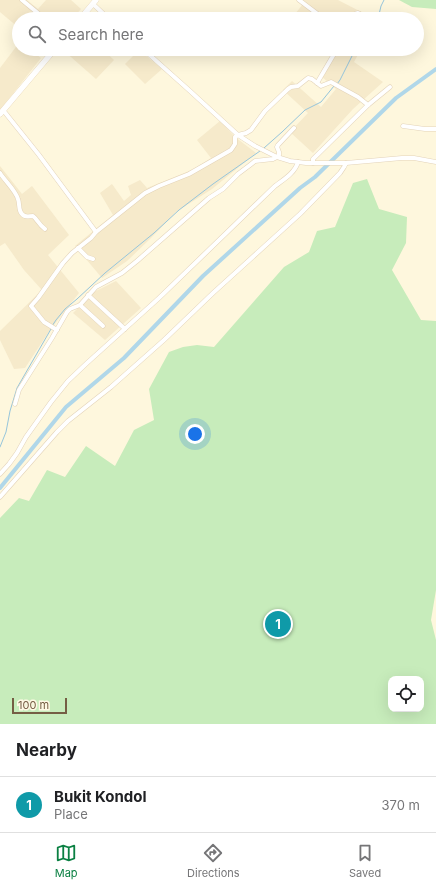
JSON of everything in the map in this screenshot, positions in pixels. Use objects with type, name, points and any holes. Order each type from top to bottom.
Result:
[{"type":"street","points":[[22,0],[37,12]]},
{"type":"street","points":[[299,0],[315,12]]},
{"type":"street","points":[[86,12],[94,2],[103,12]]},
{"type":"street","points":[[49,56],[1,113],[39,155],[96,232]]},
{"type":"street","points":[[151,56],[238,135],[255,146],[277,157],[298,162],[313,163],[346,163],[402,158],[414,158],[436,162]]},
{"type":"street","points":[[317,83],[332,56]]},
{"type":"street","points":[[56,329],[44,322],[31,306],[63,263],[96,232],[145,193],[189,174],[231,150],[235,144],[235,137],[251,130],[269,107],[291,87],[298,86],[308,78],[312,79],[321,86],[331,82],[368,105]]},
{"type":"street","points":[[313,163],[313,160],[368,105],[390,87]]},
{"type":"street","points":[[403,126],[436,129]]},
{"type":"street","points":[[15,404],[19,390],[70,309],[80,305],[96,287],[122,273],[137,261],[209,198],[223,189],[238,174],[255,161],[273,159],[277,157],[279,155],[278,145],[294,128]]},
{"type":"street","points":[[0,474],[17,453],[26,437],[51,402],[68,382],[159,298],[275,186],[289,175],[296,168],[298,162]]},
{"type":"street","points":[[0,497],[57,432],[164,340],[300,214],[340,173],[346,163]]},
{"type":"street","points":[[0,173],[18,196],[20,213],[28,217],[35,217],[38,223],[45,229]]},
{"type":"street","points":[[78,248],[86,257],[93,259]]},
{"type":"street","points":[[88,295],[125,329]]},
{"type":"street","points":[[80,305],[103,326]]},
{"type":"shaded area","points":[[0,0],[27,0],[38,9],[46,0],[71,0],[81,9],[78,12],[12,12],[12,22],[0,12]]},
{"type":"shaded area","points":[[300,0],[338,0],[361,12],[297,12],[303,4]]},
{"type":"shaded area","points":[[12,52],[12,56],[38,56],[41,58],[0,110],[0,68]]},
{"type":"shaded area","points":[[70,56],[110,56],[114,60],[96,79]]},
{"type":"shaded area","points":[[133,56],[146,56],[162,69],[145,84],[125,64]]},
{"type":"shaded area","points":[[332,56],[357,56],[354,62],[383,82],[353,109],[313,153],[290,132],[308,113],[283,90],[292,81],[321,107],[336,89],[321,76]]},
{"type":"shaded area","points":[[220,121],[235,137],[256,153],[212,189],[176,212],[127,261],[102,278],[75,246],[113,215],[100,193],[112,184],[124,201],[131,195],[128,186],[140,180],[147,188],[194,169],[211,158],[197,140]]},
{"type":"shaded area","points":[[0,166],[22,194],[32,186],[69,235],[48,255],[79,293],[50,330],[25,368],[14,369],[0,340],[0,331],[42,290],[24,270],[5,243],[0,246]]},
{"type":"shaded area","points":[[116,281],[141,308],[105,340],[73,313],[94,292]]},
{"type":"green space","points":[[399,0],[436,0],[436,9],[412,7]]},
{"type":"green space","points":[[367,179],[379,209],[407,217],[406,243],[392,270],[421,320],[436,321],[436,590],[431,620],[436,640],[436,724],[0,724],[0,518],[19,498],[29,501],[47,470],[65,477],[86,446],[115,466],[134,430],[154,420],[149,389],[169,352],[183,347],[197,345],[214,347],[284,267],[309,252],[317,231],[335,227],[353,183]]},
{"type":"waterway","points":[[380,12],[384,0]]},
{"type":"waterway","points":[[337,84],[352,56]]},
{"type":"waterway","points":[[0,488],[66,407],[124,358],[203,276],[300,188],[315,177],[396,98],[436,69]]},
{"type":"waterway","points":[[264,148],[305,110],[321,102],[334,86]]},
{"type":"waterway","points":[[52,326],[65,309],[179,210],[260,151]]},
{"type":"waterway","points":[[0,447],[6,432],[10,411],[17,388],[51,329]]},
{"type":"place","name":"Bukit Kondol","points":[[278,624]]}]
